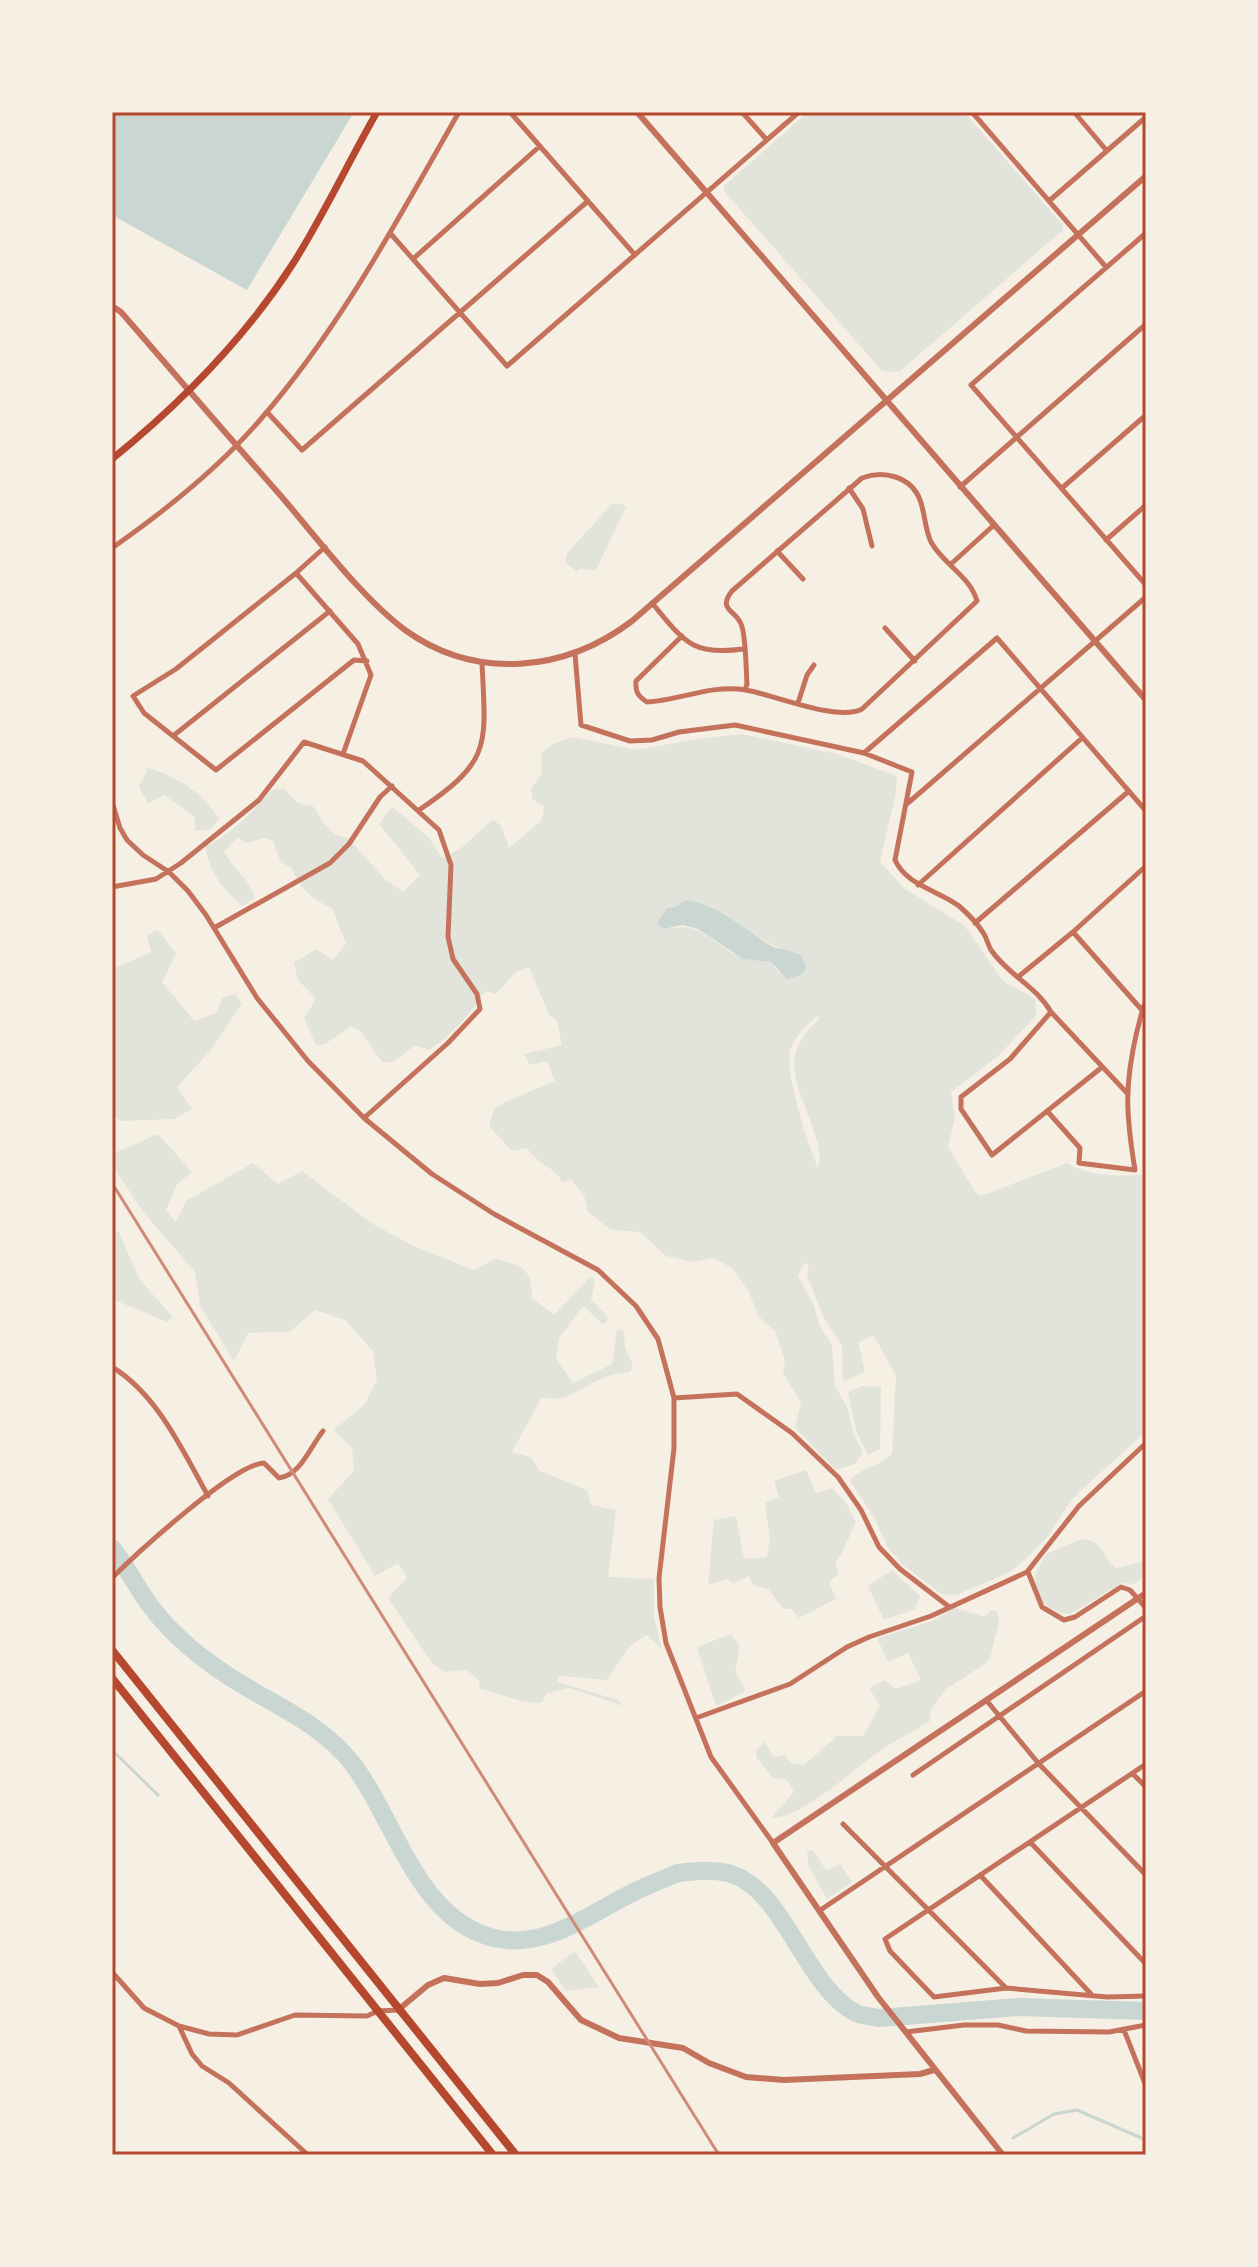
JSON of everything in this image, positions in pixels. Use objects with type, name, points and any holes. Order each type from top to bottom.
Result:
[{"type":"highway","points":[[112,1650],[516,2155]]},
{"type":"highway","points":[[112,1678],[493,2155]]},
{"type":"main road","points":[[112,459],[231,345],[294,261],[377,112]]},
{"type":"street","points":[[112,548],[181,496],[236,445],[305,365],[349,303],[459,112]]},
{"type":"street","points":[[510,112],[635,255]]},
{"type":"street","points":[[637,112],[1146,700]]},
{"type":"street","points":[[742,112],[767,140]]},
{"type":"street","points":[[390,233],[507,366],[799,112]]},
{"type":"street","points":[[972,112],[1106,267]]},
{"type":"street","points":[[1074,112],[1107,151]]},
{"type":"street","points":[[1049,201],[1146,117]]},
{"type":"street","points":[[413,259],[540,146]]},
{"type":"street","points":[[112,306],[121,312],[375,604],[406,630],[451,653],[482,663],[519,665],[575,654],[616,632],[1146,176]]},
{"type":"street","points":[[267,412],[302,450],[588,201]]},
{"type":"street","points":[[1146,233],[971,385],[1146,585]]},
{"type":"street","points":[[960,487],[1146,324]]},
{"type":"street","points":[[1062,488],[1146,415]]},
{"type":"street","points":[[682,636],[636,681],[636,690],[647,702],[725,688],[843,713],[857,712],[977,601],[972,589],[931,542],[920,499],[911,486],[897,477],[878,474],[862,478],[727,598],[728,610],[742,625],[745,690]]},
{"type":"street","points":[[849,488],[863,509],[872,546]]},
{"type":"street","points":[[1106,540],[1146,505]]},
{"type":"street","points":[[951,564],[994,525]]},
{"type":"street","points":[[326,547],[176,669],[133,696],[144,713],[216,770],[354,660],[367,661]]},
{"type":"street","points":[[777,551],[803,579]]},
{"type":"street","points":[[296,573],[358,644],[371,675],[343,754]]},
{"type":"street","points":[[907,803],[1146,597]]},
{"type":"street","points":[[652,603],[682,636],[699,649],[715,653],[743,649]]},
{"type":"street","points":[[173,736],[330,611]]},
{"type":"street","points":[[885,628],[915,661]]},
{"type":"street","points":[[864,753],[997,638],[1146,811]]},
{"type":"street","points":[[575,654],[581,725],[630,741],[735,725],[864,753],[912,772],[895,860],[898,867],[918,885],[951,901],[975,923],[985,935],[989,948],[1042,996],[1051,1012],[1127,1093]]},
{"type":"street","points":[[419,810],[468,773],[481,749],[485,724],[482,663]]},
{"type":"street","points":[[798,703],[807,675],[814,665]]},
{"type":"street","points":[[918,885],[1082,738]]},
{"type":"street","points":[[112,887],[156,879],[169,872],[259,800],[304,742],[363,761],[419,810],[439,830],[448,849],[451,865],[448,937],[453,959],[477,994],[480,1009],[448,1043],[364,1118]]},
{"type":"street","points":[[214,928],[330,863],[349,844],[380,797],[392,786]]},
{"type":"street","points":[[975,923],[1129,791]]},
{"type":"street","points":[[112,802],[127,840],[188,891],[257,998],[308,1061],[364,1118],[432,1174],[482,1206],[598,1270],[636,1306],[658,1339],[674,1398],[674,1448],[659,1578],[660,1607],[666,1643],[711,1757],[878,1997],[1003,2155]]},
{"type":"street","points":[[1018,977],[1146,866]]},
{"type":"street","points":[[1073,932],[1142,1009]]},
{"type":"street","points":[[1048,1112],[1080,1148],[1079,1163],[1135,1170],[1128,1125],[1129,1060],[1146,1001]]},
{"type":"street","points":[[1051,1012],[1010,1059],[961,1097],[961,1109],[992,1155],[1101,1068]]},
{"type":"street","points":[[112,1367],[128,1376],[170,1429],[208,1496]]},
{"type":"street","points":[[674,1398],[737,1394],[792,1433],[838,1477],[861,1510],[879,1547],[900,1569],[949,1606]]},
{"type":"street","points":[[114,1577],[171,1522],[257,1463],[268,1465],[279,1478],[289,1476],[300,1466],[323,1431]]},
{"type":"street","points":[[696,1718],[790,1684],[847,1647],[931,1616],[1027,1572],[1079,1506],[1146,1443]]},
{"type":"street","points":[[1027,1572],[1042,1607],[1064,1620],[1075,1617],[1121,1587],[1130,1590],[1146,1608]]},
{"type":"street","points":[[773,1843],[1146,1593]]},
{"type":"street","points":[[913,1775],[1146,1616]]},
{"type":"street","points":[[818,1912],[1146,1691]]},
{"type":"street","points":[[987,1701],[1039,1764],[1146,1875]]},
{"type":"street","points":[[1146,1764],[885,1939],[890,1951],[934,1997],[1006,1988],[1146,1996]]},
{"type":"street","points":[[1133,1773],[1146,1787]]},
{"type":"street","points":[[843,1824],[1006,1988]]},
{"type":"street","points":[[1030,1842],[1146,1964]]},
{"type":"street","points":[[980,1875],[1092,1995]]},
{"type":"street","points":[[112,1972],[144,2008],[179,2026],[209,2034],[237,2035],[295,2015],[367,2016],[378,2011],[398,2010],[428,1985],[444,1978],[480,1984],[537,1975],[548,1982],[581,2020],[593,2026],[619,2038],[683,2048],[709,2063],[746,2077],[784,2080],[920,2074],[934,2070]]},
{"type":"street","points":[[903,2030],[998,2025],[1041,2032],[1124,2030],[1146,2025]]},
{"type":"street","points":[[179,2026],[192,2054],[202,2066],[229,2083],[308,2155]]},
{"type":"street","points":[[1124,2030],[1146,2086]]},
{"type":"shaded area","points":[[112,112],[354,112],[247,290],[112,215]]},
{"type":"shaded area","points":[[808,112],[964,112],[1063,225],[1063,230],[899,372],[882,371],[724,191],[724,186]]},
{"type":"shaded area","points":[[613,503],[626,507],[596,570],[579,569],[577,572],[565,562],[567,553]]},
{"type":"shaded area","points":[[742,734],[837,754],[897,776],[880,862],[905,889],[964,925],[1003,981],[1035,999],[1036,1016],[998,1056],[951,1092],[955,1119],[948,1147],[976,1193],[981,1196],[1067,1163],[1084,1171],[1105,1174],[1146,1174],[1146,1432],[1082,1489],[1069,1503],[1049,1535],[1028,1557],[1010,1572],[956,1595],[941,1594],[903,1565],[888,1548],[875,1519],[850,1481],[892,1453],[896,1376],[874,1336],[858,1342],[865,1372],[843,1382],[842,1345],[826,1322],[807,1276],[809,1263],[803,1264],[798,1276],[832,1345],[835,1386],[847,1407],[854,1435],[863,1453],[855,1464],[836,1470],[795,1428],[801,1403],[783,1373],[785,1361],[776,1332],[758,1316],[749,1292],[732,1268],[713,1258],[694,1262],[666,1256],[640,1232],[611,1230],[588,1212],[584,1195],[571,1179],[563,1183],[527,1148],[512,1151],[489,1126],[494,1109],[555,1081],[547,1061],[530,1065],[524,1054],[562,1045],[557,1021],[549,1015],[529,967],[515,973],[496,994],[486,991],[460,1023],[429,1050],[415,1045],[393,1062],[382,1062],[361,1032],[351,1026],[325,1044],[316,1045],[304,1018],[316,999],[298,980],[294,963],[316,949],[333,960],[346,944],[332,908],[312,897],[302,887],[291,867],[281,863],[273,841],[264,838],[246,843],[238,837],[224,851],[255,898],[242,906],[218,880],[207,855],[206,846],[241,822],[271,790],[283,788],[298,803],[313,806],[325,825],[335,834],[348,838],[385,879],[403,892],[420,875],[379,824],[392,806],[429,838],[442,858],[460,849],[493,819],[501,826],[509,848],[542,820],[544,806],[533,800],[531,789],[542,773],[541,753],[553,744],[573,737],[636,750]],"holes":[[[686,900],[716,910],[768,943],[798,953],[778,972],[771,962],[740,957],[699,931],[681,927],[671,929],[667,908]],[[817,1016],[819,1019],[798,1047],[795,1072],[818,1146],[818,1168],[798,1109],[789,1061],[794,1041]]]},
{"type":"shaded area","points":[[148,768],[169,775],[206,801],[219,819],[210,830],[195,831],[195,817],[164,795],[148,803],[139,787]]},
{"type":"shaded area","points":[[686,900],[719,912],[772,946],[798,954],[806,970],[787,979],[771,962],[743,959],[698,929],[683,925],[662,929],[657,923],[667,908]]},
{"type":"shaded area","points":[[158,930],[176,954],[162,982],[194,1021],[216,1013],[222,998],[235,994],[242,1003],[211,1050],[177,1087],[192,1109],[174,1119],[121,1121],[112,1115],[112,962],[115,968],[151,952],[147,935]]},
{"type":"shaded area","points":[[158,1134],[192,1172],[177,1184],[166,1210],[176,1222],[186,1201],[253,1163],[278,1184],[302,1171],[373,1224],[411,1245],[474,1270],[495,1259],[519,1266],[530,1280],[532,1298],[554,1315],[591,1276],[595,1281],[591,1300],[609,1318],[604,1325],[583,1306],[559,1338],[556,1359],[573,1383],[612,1364],[617,1329],[624,1331],[625,1348],[633,1365],[630,1372],[606,1377],[566,1397],[542,1397],[512,1452],[531,1457],[540,1471],[587,1490],[591,1505],[616,1510],[608,1577],[654,1579],[654,1617],[662,1649],[647,1635],[630,1646],[607,1680],[559,1676],[557,1682],[618,1700],[624,1706],[569,1688],[547,1693],[541,1703],[526,1702],[480,1689],[479,1681],[467,1670],[445,1672],[432,1663],[388,1598],[407,1578],[398,1563],[375,1576],[328,1499],[354,1471],[352,1448],[334,1430],[365,1404],[377,1379],[373,1351],[345,1320],[316,1310],[289,1332],[248,1333],[234,1361],[200,1306],[195,1272],[144,1213],[112,1165],[112,1154]]},
{"type":"shaded area","points":[[119,1232],[140,1280],[173,1317],[167,1322],[112,1299],[112,1234]]},
{"type":"shaded area","points":[[862,1386],[881,1387],[880,1449],[868,1455],[856,1430],[848,1392]]},
{"type":"shaded area","points":[[806,1470],[816,1493],[832,1488],[846,1503],[856,1522],[835,1562],[839,1574],[829,1582],[836,1599],[799,1618],[792,1609],[783,1609],[769,1590],[753,1585],[749,1576],[733,1584],[727,1579],[708,1585],[714,1520],[736,1516],[744,1559],[767,1557],[770,1539],[765,1502],[779,1497],[774,1481]]},
{"type":"shaded area","points":[[1082,1539],[1099,1546],[1116,1568],[1146,1561],[1146,1575],[1134,1584],[1122,1583],[1070,1614],[1063,1613],[1050,1608],[1040,1598],[1035,1585],[1036,1574],[1046,1554]]},
{"type":"shaded area","points":[[892,1570],[920,1596],[915,1609],[884,1620],[868,1586]]},
{"type":"shaded area","points":[[954,1608],[985,1617],[991,1610],[997,1611],[999,1621],[990,1658],[985,1664],[946,1689],[932,1708],[929,1722],[881,1750],[811,1802],[783,1816],[772,1817],[794,1792],[786,1779],[773,1778],[756,1757],[756,1749],[765,1742],[774,1757],[784,1755],[792,1763],[804,1765],[837,1736],[863,1736],[880,1706],[869,1688],[885,1680],[896,1689],[921,1680],[908,1653],[888,1662],[877,1638],[932,1621]]},
{"type":"shaded area","points":[[731,1634],[740,1646],[735,1672],[745,1688],[743,1693],[716,1706],[697,1647]]},
{"type":"shaded area","points":[[813,1850],[826,1870],[840,1864],[852,1882],[827,1899],[809,1867],[807,1852]]},
{"type":"shaded area","points":[[575,1951],[599,1987],[566,1991],[551,1969]]},
{"type":"waterway","points":[[112,1548],[152,1608],[189,1647],[231,1678],[322,1733],[338,1747],[368,1786],[428,1892],[448,1913],[471,1929],[499,1939],[535,1938],[570,1926],[678,1873],[722,1872],[747,1882],[764,1897],[822,1982],[838,2000],[859,2014],[880,2018],[1018,2007],[1146,2011]]},
{"type":"waterway","points":[[112,1750],[158,1795]]},
{"type":"waterway","points":[[1013,2138],[1054,2114],[1077,2110],[1146,2140]]},
{"type":"railway","points":[[112,1183],[719,2155]]}]
